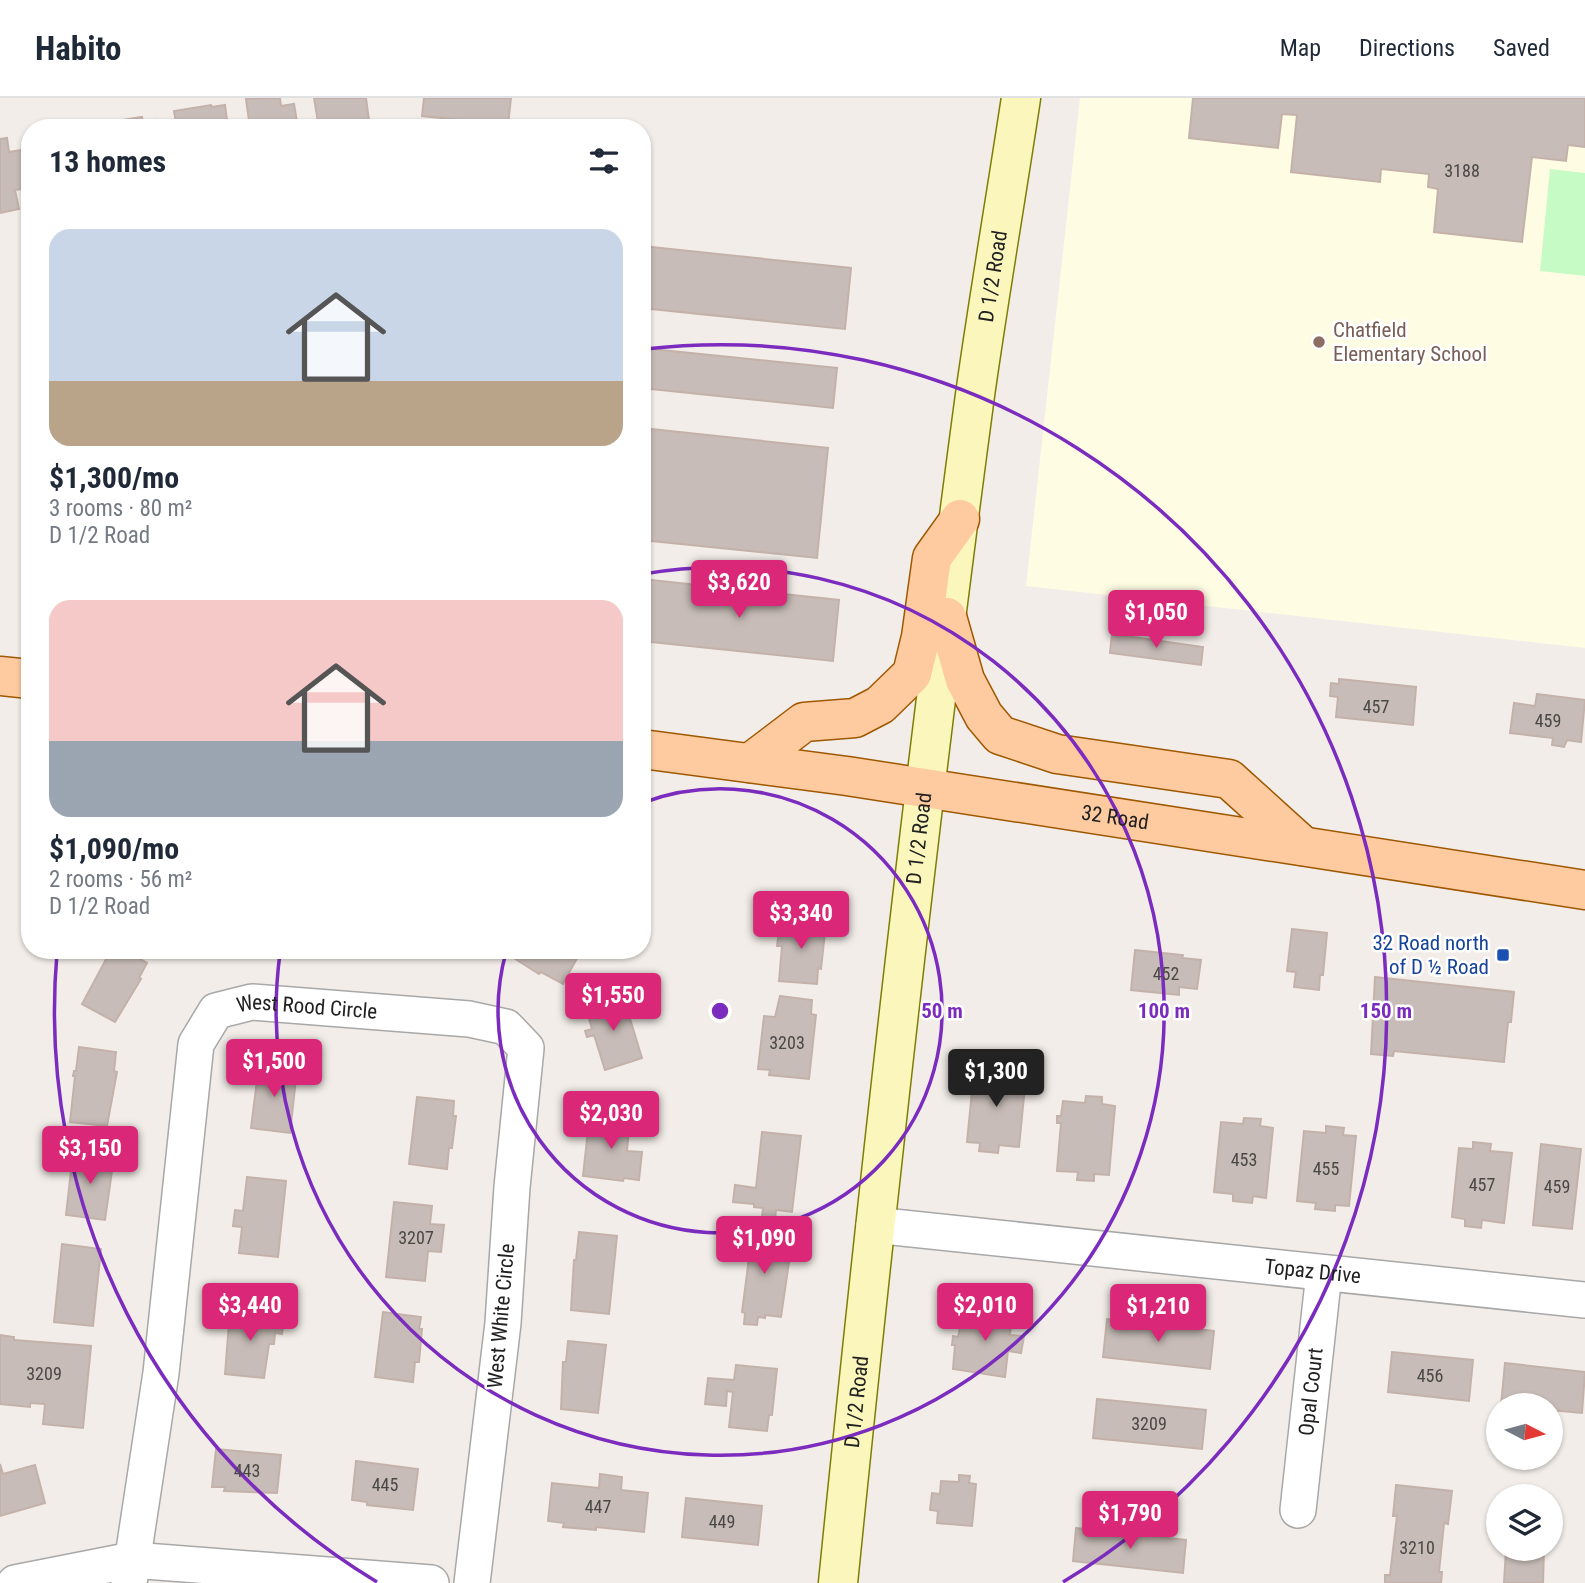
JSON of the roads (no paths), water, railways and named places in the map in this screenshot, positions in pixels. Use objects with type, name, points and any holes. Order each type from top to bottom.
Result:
[{"type":"main road","name":"D 1/2 Road","points":[[838,1583],[874,1225],[947,617],[975,394],[1021,98]]},
{"type":"main road","points":[[750,763],[804,722],[855,718],[880,705],[912,674],[932,558],[960,519]]},
{"type":"main road","points":[[947,617],[965,680],[984,716],[1000,735],[1056,754],[1229,779],[1303,846]]},
{"type":"main road","points":[[0,676],[21,678]]},
{"type":"main road","name":"32 Road","points":[[651,750],[926,788],[1585,890]]},
{"type":"street","name":"West Rood Circle","points":[[131,1572],[161,1373],[196,1044],[216,1011],[252,1002],[469,1019],[506,1027],[526,1048]]},
{"type":"street","name":"West White Circle","points":[[472,1583],[503,1323],[512,1187],[526,1048]]},
{"type":"street","name":"Topaz Drive","points":[[874,1225],[1585,1300]]},
{"type":"street","name":"Opal Court","points":[[1298,1510],[1324,1272]]},
{"type":"street","points":[[15,1583],[131,1572],[432,1583]]},
{"type":"place","name":"Chatfield Elementary School","points":[[1319,342]]},
{"type":"place","name":"32 Road north of D ½ Road","points":[[1503,955]]}]
